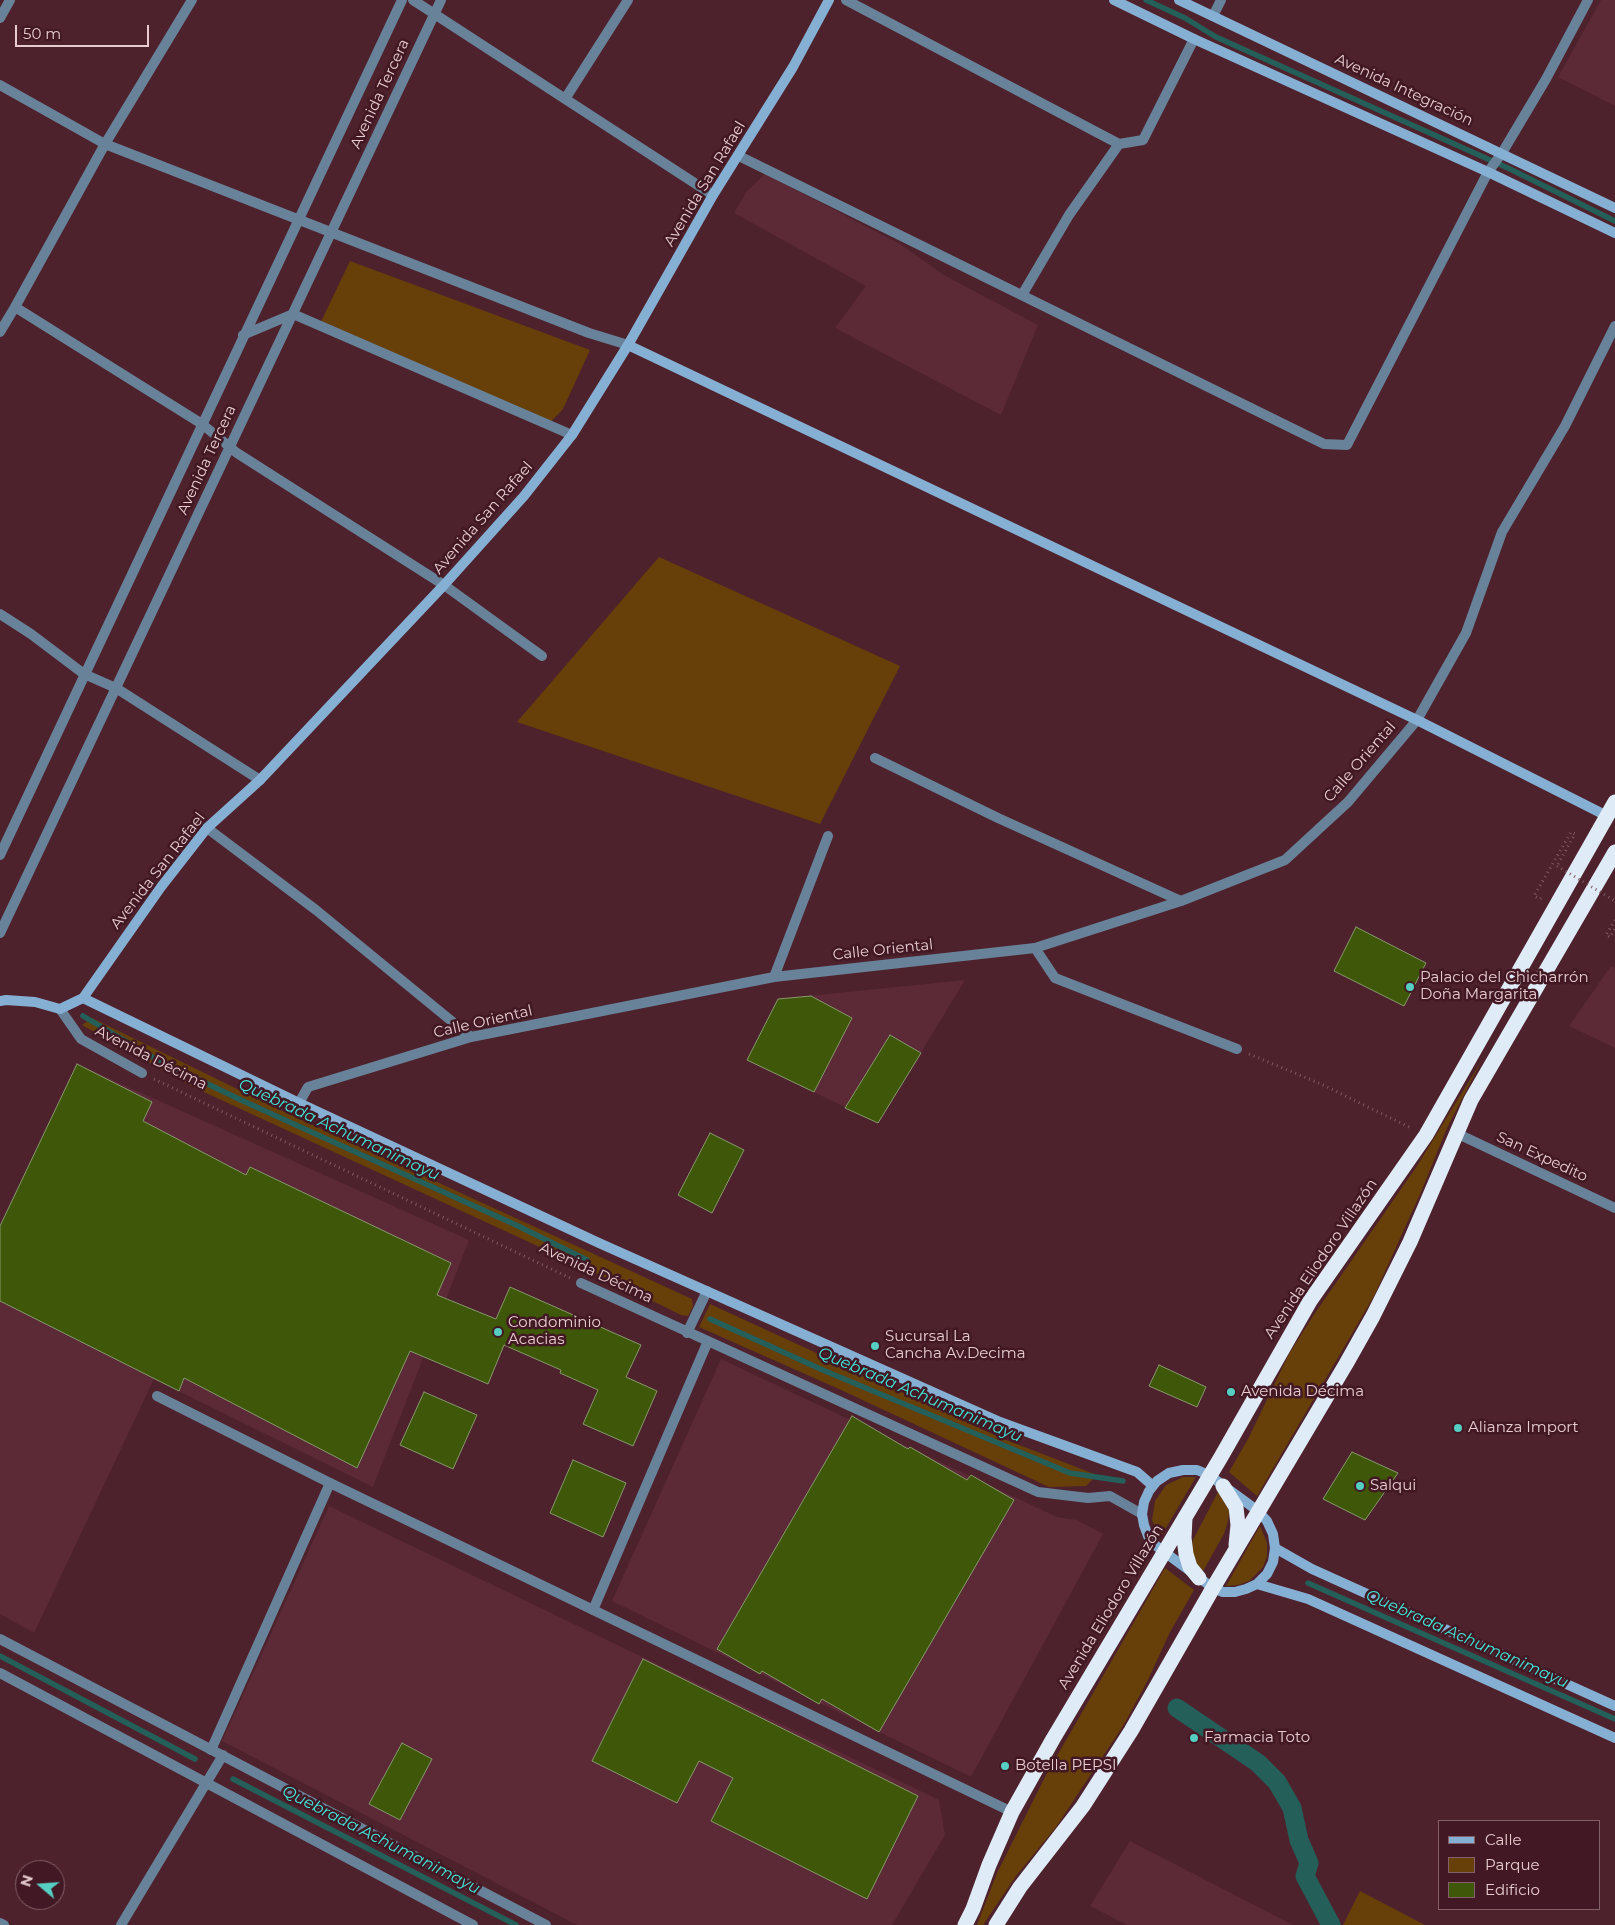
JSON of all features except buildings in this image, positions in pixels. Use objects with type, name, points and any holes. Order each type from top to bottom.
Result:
[{"type":"highway","name":"Avenida Eliodoro Villazón","points":[[965,1925],[1012,1812],[1053,1740],[1310,1301],[1426,1135],[1615,802]]},
{"type":"highway","points":[[996,1925],[1020,1887],[1083,1806],[1131,1731],[1212,1588],[1373,1316],[1410,1242],[1456,1133],[1487,1072],[1615,852]]},
{"type":"highway","points":[[1223,1486],[1236,1507],[1238,1525],[1236,1549]]},
{"type":"highway","points":[[1185,1517],[1184,1538],[1186,1554],[1190,1567],[1199,1578]]},
{"type":"street","points":[[0,18],[10,0]]},
{"type":"street","points":[[0,332],[105,144],[192,0]]},
{"type":"street","name":"Avenida Tercera","points":[[0,854],[402,0]]},
{"type":"street","points":[[413,0],[713,196]]},
{"type":"street","name":"Avenida Tercera","points":[[0,933],[441,0]]},
{"type":"street","points":[[566,99],[628,0]]},
{"type":"street","name":"Avenida San Rafael","points":[[82,998],[161,887],[207,828],[260,780],[444,584],[524,496],[572,435],[628,344],[713,196],[793,67],[829,0]]},
{"type":"street","points":[[846,0],[1119,144],[1143,140],[1194,39]]},
{"type":"street","points":[[1114,0],[1194,39],[1488,172],[1615,233]]},
{"type":"street","name":"Avenida Integración","points":[[1179,0],[1615,208]]},
{"type":"street","points":[[1213,16],[1221,0]]},
{"type":"street","points":[[739,156],[1324,444],[1347,444],[1488,172],[1502,153],[1546,79],[1588,0]]},
{"type":"street","points":[[0,85],[105,144],[332,231],[589,333],[628,344],[1416,720],[1607,816]]},
{"type":"street","points":[[1022,295],[1069,215],[1119,144]]},
{"type":"street","points":[[15,307],[202,424],[237,453],[444,584],[542,656]]},
{"type":"street","points":[[243,335],[293,314],[572,435]]},
{"type":"street","name":"Calle Oriental","points":[[299,1104],[308,1087],[471,1037],[774,977],[1035,948],[1181,901],[1285,860],[1348,802],[1416,720],[1466,633],[1502,532],[1565,426],[1615,326]]},
{"type":"street","points":[[0,614],[31,634],[84,674],[116,688],[260,780]]},
{"type":"street","points":[[875,758],[998,818],[1181,901]]},
{"type":"street","points":[[207,828],[316,910],[471,1037]]},
{"type":"street","points":[[774,977],[828,836]]},
{"type":"street","points":[[1035,948],[1055,978],[1237,1048]]},
{"type":"street","points":[[2,998],[35,1002],[60,1009],[82,998]]},
{"type":"street","name":"Avenida Décima","points":[[82,998],[299,1104],[707,1291],[1000,1422],[1137,1472],[1153,1486]]},
{"type":"street","name":"Avenida Décima","points":[[60,1009],[81,1039],[142,1073]]},
{"type":"street","name":"San Expedito","points":[[1456,1133],[1615,1208]]},
{"type":"street","name":"Avenida Décima","points":[[581,1283],[1038,1492],[1088,1498],[1110,1496],[1142,1514]]},
{"type":"street","points":[[687,1333],[707,1291]]},
{"type":"street","points":[[593,1610],[708,1341]]},
{"type":"street","points":[[157,1396],[330,1483],[1012,1812]]},
{"type":"street","points":[[1183,1470],[1196,1470],[1209,1475],[1258,1512],[1267,1522],[1273,1534],[1275,1548],[1273,1562],[1267,1574],[1257,1584],[1235,1592],[1223,1592],[1212,1588],[1154,1546],[1148,1536],[1142,1514],[1144,1502],[1153,1486],[1169,1473],[1183,1470]]},
{"type":"street","points":[[211,1750],[330,1483]]},
{"type":"street","points":[[1275,1548],[1312,1569],[1615,1706]]},
{"type":"street","points":[[1257,1584],[1308,1599],[1615,1738]]},
{"type":"street","points":[[0,1639],[223,1755],[527,1921],[546,1925]]},
{"type":"street","points":[[0,1674],[473,1925]]},
{"type":"street","points":[[121,1925],[208,1783],[223,1755]]},
{"type":"street","points":[[0,1923],[4,1925]]},
{"type":"path","points":[[1534,896],[1571,832],[1575,834],[1557,866],[1615,901]]},
{"type":"path","points":[[1615,920],[1606,935],[1610,937],[1615,930]]},
{"type":"path","points":[[1237,1048],[1321,1084],[1426,1135]]},
{"type":"path","name":"Avenida Décima","points":[[142,1073],[581,1283]]},
{"type":"shaded area","points":[[1601,0],[1615,0],[1615,106],[1558,77]]},
{"type":"shaded area","points":[[765,174],[900,244],[944,275],[1038,325],[1001,415],[835,328],[866,286],[734,213],[747,191]]},
{"type":"shaded area","points":[[1611,966],[1615,968],[1615,1048],[1569,1026]]},
{"type":"shaded area","points":[[965,980],[878,1123],[747,1060],[778,999]]},
{"type":"shaded area","points":[[77,1064],[469,1240],[373,1487],[154,1379],[34,1633],[0,1614],[0,1226]]},
{"type":"shaded area","points":[[721,1359],[1057,1517],[1077,1520],[1103,1534],[971,1777],[612,1601]]},
{"type":"shaded area","points":[[329,1506],[939,1800],[945,1835],[892,1925],[577,1925],[222,1741]]},
{"type":"shaded area","points":[[1130,1841],[1293,1925],[1127,1925],[1090,1906]]},
{"type":"green space","points":[[350,261],[590,350],[563,409],[546,427],[318,328]]},
{"type":"green space","points":[[659,557],[900,666],[820,824],[517,722]]},
{"type":"green space","points":[[92,1018],[280,1110],[692,1299],[693,1306],[688,1316],[681,1315],[596,1273],[191,1086],[82,1025]]},
{"type":"green space","points":[[1482,1060],[1447,1128],[1421,1192],[1374,1296],[1257,1496],[1229,1472],[1248,1439],[1289,1354],[1313,1316],[1417,1166]]},
{"type":"green space","points":[[710,1304],[1001,1438],[1097,1475],[1086,1486],[1049,1487],[839,1389],[699,1327]]},
{"type":"green space","points":[[1183,1477],[1196,1477],[1160,1538],[1152,1520],[1155,1501],[1166,1485]]},
{"type":"green space","points":[[1218,1492],[1229,1510],[1228,1521],[1224,1534],[1203,1571],[1197,1567],[1191,1549],[1193,1540]]},
{"type":"green space","points":[[1260,1526],[1267,1543],[1267,1556],[1263,1567],[1249,1581],[1238,1585],[1226,1586]]},
{"type":"green space","points":[[1165,1568],[1194,1590],[1169,1634],[1148,1680],[1123,1726],[1056,1827],[1016,1876],[983,1925],[977,1925],[997,1873],[1046,1775]]},
{"type":"green space","points":[[1360,1891],[1425,1925],[1343,1925]]},
{"type":"waterway","points":[[1146,0],[1185,18],[1216,37],[1510,169],[1615,221]]},
{"type":"waterway","name":"Quebrada Achumanimayu","points":[[83,1016],[156,1059],[241,1100],[516,1225],[587,1260]]},
{"type":"waterway","name":"Quebrada Achumanimayu","points":[[710,1319],[825,1371],[1070,1473],[1123,1481]]},
{"type":"waterway","name":"Quebrada Achumanimayu","points":[[1308,1583],[1615,1719]]},
{"type":"waterway","name":"Quebrada Achumanimayu","points":[[0,1656],[195,1759]]},
{"type":"waterway","points":[[1177,1708],[1258,1763],[1277,1782],[1292,1808],[1299,1840],[1309,1863],[1305,1876],[1331,1925]]},
{"type":"waterway","name":"Quebrada Achumanimayu","points":[[233,1779],[516,1925]]},
{"type":"place","name":"Palacio del Chicharrón Doña Margarita","points":[[1410,987]]},
{"type":"place","name":"Condominio Acacias","points":[[498,1332]]},
{"type":"place","name":"Sucursal La Cancha Av.Decima","points":[[875,1346]]},
{"type":"place","name":"Avenida Décima","points":[[1231,1392]]},
{"type":"place","name":"Alianza Import","points":[[1458,1428]]},
{"type":"place","name":"Salqui","points":[[1360,1486]]},
{"type":"place","name":"Farmacia Toto","points":[[1194,1738]]},
{"type":"place","name":"Botella PEPSI","points":[[1005,1766]]}]
